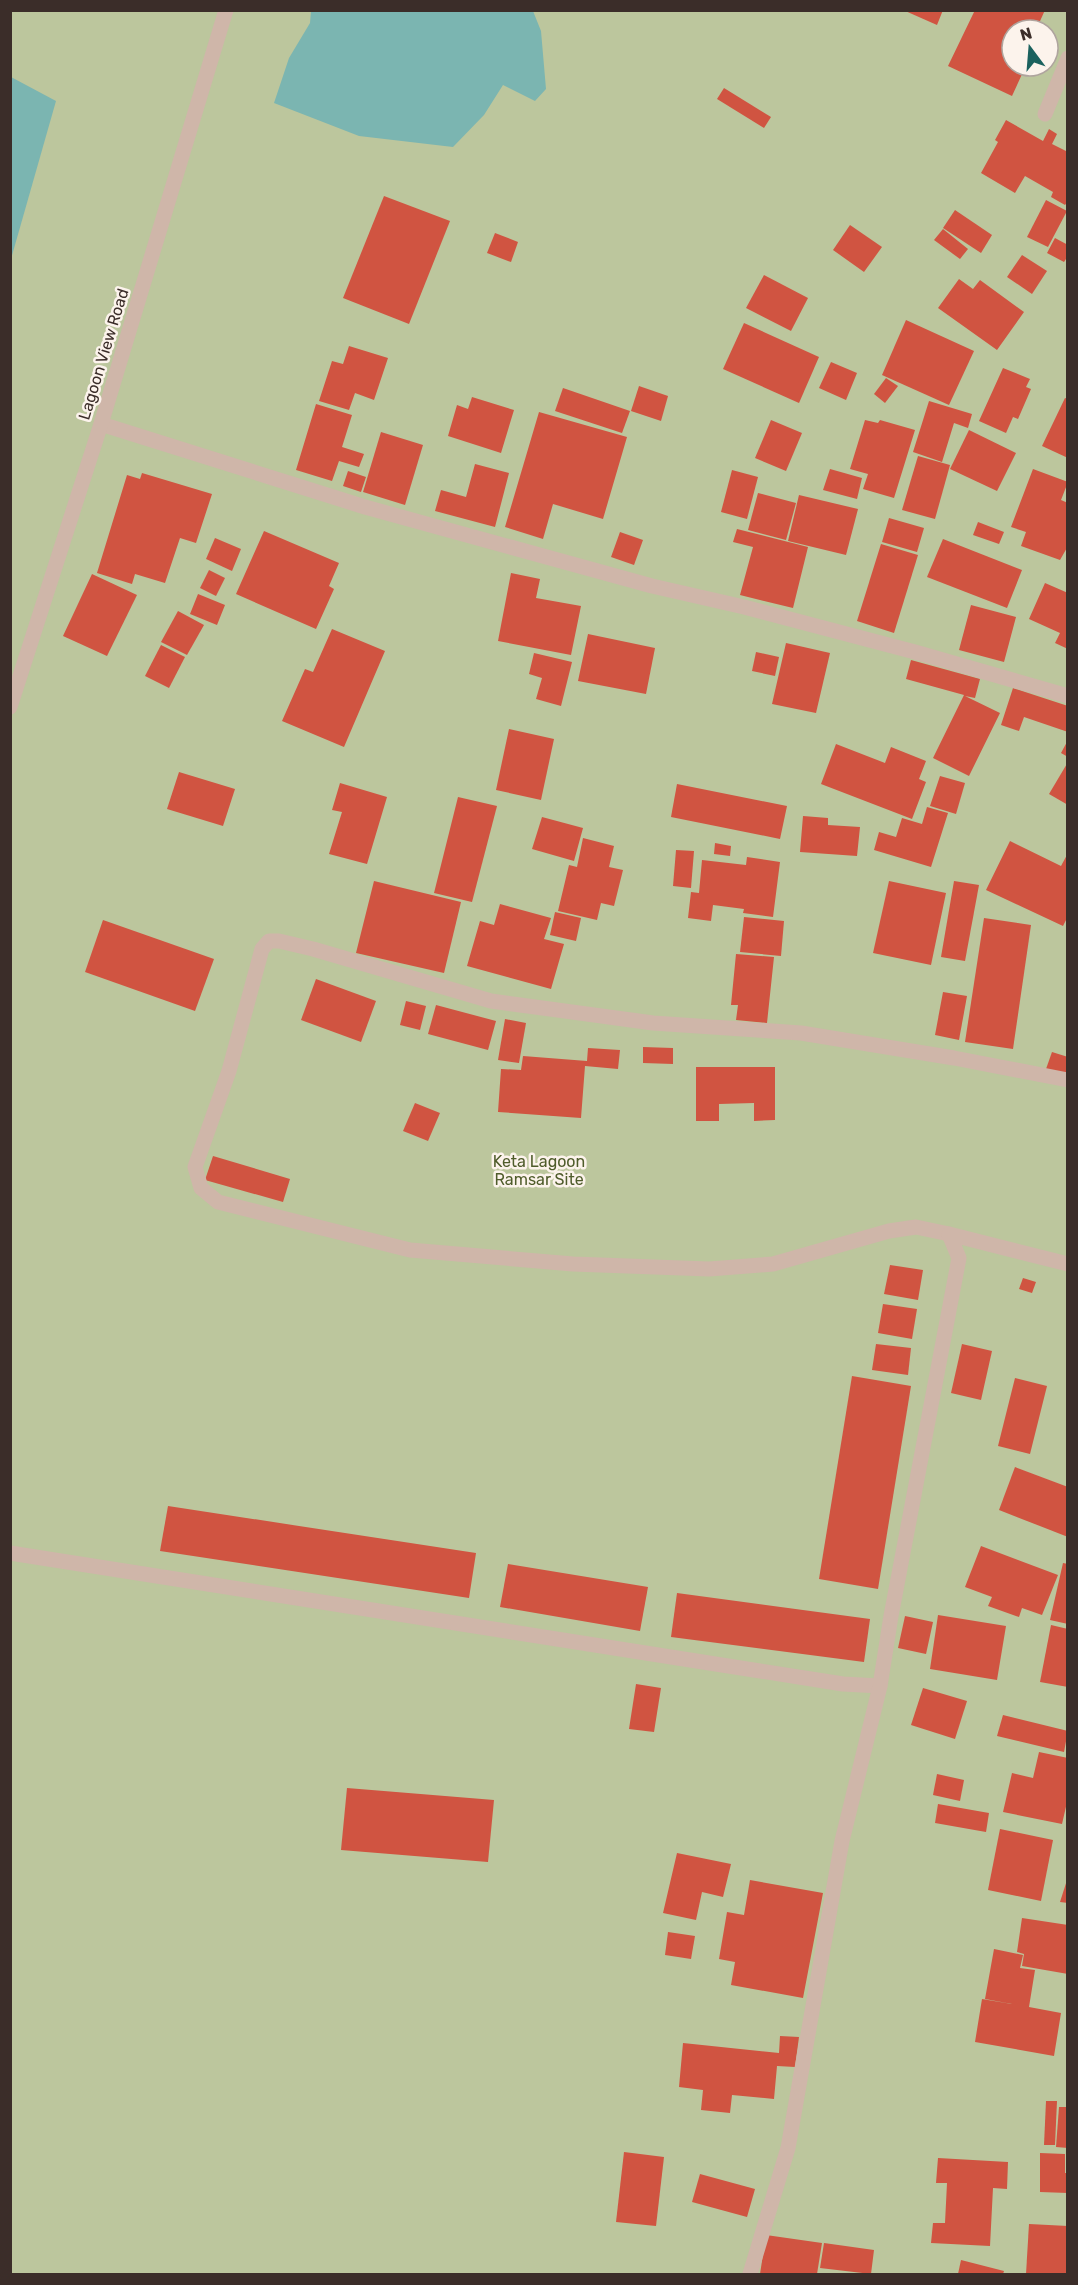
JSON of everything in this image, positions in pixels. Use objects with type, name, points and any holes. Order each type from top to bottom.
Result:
[{"type":"street","name":"Lagoon View Road","points":[[10,707],[101,424],[226,10]]},
{"type":"street","points":[[1045,114],[1068,58]]},
{"type":"street","points":[[101,424],[364,507],[651,586],[744,607],[915,652],[1068,696]]},
{"type":"street","points":[[1068,1080],[954,1058],[801,1033],[653,1023],[491,1001],[313,948],[269,941],[262,949],[229,1071],[195,1167],[201,1188],[218,1202],[410,1250],[573,1264],[709,1269],[773,1264],[889,1231],[916,1227],[1068,1264]]},
{"type":"street","points":[[750,2274],[788,2148],[842,1841],[880,1686],[891,1616],[959,1258],[949,1234]]},
{"type":"street","points":[[10,1553],[843,1684],[880,1686]]},
{"type":"green space","name":"Keta Lagoon Ramsar Site","points":[[11,11],[1067,11],[1067,2274],[11,2274]]},
{"type":"water","points":[[311,11],[533,11],[541,31],[546,89],[535,101],[503,85],[484,115],[453,147],[359,136],[274,103],[289,58],[310,23]]},
{"type":"water","points":[[11,77],[56,101],[11,259]]},
{"type":"building","points":[[903,10],[943,10],[937,25]]},
{"type":"building","points":[[975,10],[1045,10],[1041,18],[1000,18],[1000,78],[1020,78],[1012,96],[948,66]]},
{"type":"building","points":[[724,88],[771,117],[764,128],[717,99]]},
{"type":"building","points":[[1006,120],[1043,141],[1049,129],[1057,134],[1052,144],[1068,152],[1068,201],[1065,205],[1051,197],[1053,192],[1025,176],[1015,193],[981,173],[998,142],[995,140]]},
{"type":"building","points":[[384,196],[450,221],[409,324],[343,298]]},
{"type":"building","points":[[1046,200],[1067,211],[1048,247],[1027,237]]},
{"type":"building","points":[[955,210],[992,235],[981,253],[943,228]]},
{"type":"building","points":[[850,225],[882,247],[864,272],[833,250]]},
{"type":"building","points":[[943,229],[968,249],[960,259],[934,240]]},
{"type":"building","points":[[495,233],[518,242],[511,262],[487,253]]},
{"type":"building","points":[[1055,238],[1068,245],[1068,256],[1064,262],[1047,253]]},
{"type":"building","points":[[1022,255],[1047,271],[1032,294],[1007,277]]},
{"type":"building","points":[[764,275],[808,298],[791,331],[746,308]]},
{"type":"building","points":[[959,279],[973,289],[980,280],[1024,312],[997,350],[938,308]]},
{"type":"building","points":[[906,320],[974,351],[949,405],[882,375]]},
{"type":"building","points":[[744,323],[819,357],[799,403],[723,369]]},
{"type":"building","points":[[349,346],[388,358],[374,400],[355,393],[349,410],[319,401],[332,361],[343,364]]},
{"type":"building","points":[[831,362],[857,373],[846,400],[819,388]]},
{"type":"building","points":[[1003,368],[1030,379],[1026,387],[1031,389],[1018,419],[1013,417],[1006,433],[979,421]]},
{"type":"building","points":[[886,378],[898,386],[885,403],[874,394]]},
{"type":"building","points":[[639,386],[668,396],[661,421],[631,411]]},
{"type":"building","points":[[563,388],[630,411],[622,433],[555,411]]},
{"type":"building","points":[[472,397],[514,410],[501,453],[448,436],[457,405],[468,409]]},
{"type":"building","points":[[1065,398],[1068,399],[1068,458],[1042,446]]},
{"type":"building","points":[[929,401],[972,414],[968,428],[954,423],[942,462],[913,452]]},
{"type":"building","points":[[316,404],[352,415],[342,447],[364,454],[359,467],[339,461],[332,481],[296,470]]},
{"type":"building","points":[[539,412],[627,437],[603,519],[553,504],[543,539],[505,527]]},
{"type":"building","points":[[771,420],[802,433],[786,471],[755,458]]},
{"type":"building","points":[[865,420],[878,423],[880,420],[915,430],[894,498],[863,489],[868,474],[850,469]]},
{"type":"building","points":[[969,430],[1016,453],[997,491],[950,469]]},
{"type":"building","points":[[381,432],[423,445],[405,505],[363,492]]},
{"type":"building","points":[[918,456],[950,465],[935,519],[902,510]]},
{"type":"building","points":[[475,464],[509,473],[495,527],[435,511],[441,490],[466,497]]},
{"type":"building","points":[[830,469],[862,478],[857,499],[823,490]]},
{"type":"building","points":[[1033,469],[1068,482],[1061,500],[1068,503],[1068,546],[1060,560],[1021,546],[1026,532],[1011,527]]},
{"type":"building","points":[[732,470],[758,477],[747,519],[721,512]]},
{"type":"building","points":[[348,471],[366,477],[361,492],[343,486]]},
{"type":"building","points":[[142,473],[212,494],[196,543],[180,538],[165,583],[135,574],[132,584],[97,573],[127,475],[140,479]]},
{"type":"building","points":[[758,493],[796,503],[786,540],[748,530]]},
{"type":"building","points":[[799,495],[858,509],[846,555],[788,541]]},
{"type":"building","points":[[889,518],[924,528],[917,552],[882,542]]},
{"type":"building","points":[[978,522],[1004,532],[999,544],[973,535]]},
{"type":"building","points":[[737,529],[808,547],[793,608],[740,595],[753,547],[733,542]]},
{"type":"building","points":[[264,531],[339,563],[329,586],[334,589],[316,629],[236,594]]},
{"type":"building","points":[[620,532],[643,540],[634,565],[611,557]]},
{"type":"building","points":[[215,538],[241,549],[232,571],[206,559]]},
{"type":"building","points":[[943,539],[1022,570],[1007,608],[927,577]]},
{"type":"building","points":[[881,544],[918,555],[894,633],[857,621]]},
{"type":"building","points":[[209,570],[225,578],[216,596],[200,588]]},
{"type":"building","points":[[511,573],[540,579],[536,598],[581,606],[571,655],[498,641]]},
{"type":"building","points":[[92,574],[137,595],[107,656],[63,636]]},
{"type":"building","points":[[1045,583],[1068,593],[1068,649],[1055,643],[1060,633],[1029,619]]},
{"type":"building","points":[[198,594],[225,605],[217,625],[190,614]]},
{"type":"building","points":[[971,605],[1016,617],[1004,662],[959,650]]},
{"type":"building","points":[[178,611],[204,625],[187,655],[161,642]]},
{"type":"building","points":[[332,629],[385,651],[344,747],[282,721],[305,669],[313,672]]},
{"type":"building","points":[[588,634],[655,648],[646,694],[578,681]]},
{"type":"building","points":[[786,643],[830,653],[816,713],[772,704]]},
{"type":"building","points":[[161,645],[185,657],[169,688],[145,676]]},
{"type":"building","points":[[756,652],[779,657],[775,676],[752,671]]},
{"type":"building","points":[[534,653],[572,662],[561,706],[536,699],[542,678],[529,674]]},
{"type":"building","points":[[911,660],[980,679],[975,698],[965,696],[1000,713],[969,776],[933,758],[964,695],[906,679]]},
{"type":"building","points":[[1013,688],[1068,706],[1068,732],[1024,717],[1019,731],[1001,725]]},
{"type":"building","points":[[509,729],[554,739],[541,800],[496,790]]},
{"type":"building","points":[[1068,740],[1068,757],[1061,753]]},
{"type":"building","points":[[836,744],[885,763],[891,747],[926,761],[919,779],[926,782],[912,819],[821,784]]},
{"type":"building","points":[[1068,762],[1068,805],[1049,794]]},
{"type":"building","points":[[179,772],[235,789],[223,826],[167,809]]},
{"type":"building","points":[[940,776],[965,783],[956,814],[930,806]]},
{"type":"building","points":[[340,783],[387,797],[367,864],[329,854],[342,812],[332,810]]},
{"type":"building","points":[[677,784],[787,806],[780,839],[671,817]]},
{"type":"building","points":[[458,797],[497,806],[472,902],[434,893]]},
{"type":"building","points":[[927,807],[948,813],[931,867],[874,850],[879,832],[896,837],[902,818],[922,824]]},
{"type":"building","points":[[803,816],[828,818],[828,825],[860,827],[857,856],[800,852]]},
{"type":"building","points":[[542,817],[583,828],[574,861],[532,849]]},
{"type":"building","points":[[583,838],[614,846],[609,867],[623,870],[614,906],[601,903],[597,920],[558,911],[569,865],[577,867]]},
{"type":"building","points":[[1010,841],[1061,866],[1068,853],[1068,916],[1063,926],[986,890]]},
{"type":"building","points":[[715,843],[731,846],[730,856],[714,854]]},
{"type":"building","points":[[676,850],[694,851],[691,888],[673,886]]},
{"type":"building","points":[[747,857],[780,862],[773,917],[743,913],[744,909],[713,905],[711,921],[688,918],[691,892],[699,893],[702,860],[746,865]]},
{"type":"building","points":[[374,881],[461,902],[444,973],[356,953]]},
{"type":"building","points":[[889,881],[946,893],[931,965],[873,953]]},
{"type":"building","points":[[954,881],[979,885],[965,961],[941,957]]},
{"type":"building","points":[[500,904],[551,918],[544,939],[564,944],[551,989],[467,966],[480,921],[494,925]]},
{"type":"building","points":[[555,912],[581,918],[576,941],[550,935]]},
{"type":"building","points":[[744,917],[784,921],[781,956],[740,952]]},
{"type":"building","points":[[984,918],[1031,925],[1013,1049],[965,1042]]},
{"type":"building","points":[[103,920],[214,959],[195,1011],[85,972]]},
{"type":"building","points":[[736,954],[774,957],[767,1023],[736,1020],[738,1005],[731,1005]]},
{"type":"building","points":[[316,979],[376,1001],[361,1042],[301,1020]]},
{"type":"building","points":[[943,992],[967,996],[959,1040],[935,1035]]},
{"type":"building","points":[[406,1001],[426,1006],[420,1030],[400,1025]]},
{"type":"building","points":[[436,1005],[496,1021],[488,1050],[428,1034]]},
{"type":"building","points":[[505,1019],[526,1023],[519,1063],[498,1060]]},
{"type":"building","points":[[643,1047],[673,1048],[673,1064],[643,1063]]},
{"type":"building","points":[[588,1048],[620,1050],[618,1069],[585,1066],[581,1118],[498,1112],[501,1069],[521,1070],[523,1056],[587,1061]]},
{"type":"building","points":[[1052,1052],[1068,1057],[1068,1076],[1046,1069]]},
{"type":"building","points":[[696,1067],[775,1067],[775,1120],[754,1121],[754,1103],[719,1104],[719,1121],[696,1121]]},
{"type":"building","points":[[415,1103],[440,1113],[428,1141],[403,1131]]},
{"type":"building","points":[[213,1156],[290,1179],[283,1202],[205,1180]]},
{"type":"building","points":[[890,1265],[923,1270],[918,1300],[884,1294]]},
{"type":"building","points":[[1023,1278],[1036,1282],[1032,1293],[1019,1289]]},
{"type":"building","points":[[883,1304],[917,1309],[912,1339],[878,1333]]},
{"type":"building","points":[[876,1344],[911,1348],[908,1375],[872,1370]]},
{"type":"building","points":[[962,1344],[992,1351],[981,1400],[951,1393]]},
{"type":"building","points":[[852,1376],[911,1386],[878,1589],[819,1579]]},
{"type":"building","points":[[1015,1378],[1047,1386],[1030,1454],[998,1446]]},
{"type":"building","points":[[1015,1467],[1068,1487],[1068,1537],[999,1510]]},
{"type":"building","points":[[168,1506],[476,1553],[469,1598],[160,1551]]},
{"type":"building","points":[[981,1546],[1058,1575],[1042,1615],[1022,1608],[1019,1617],[988,1606],[992,1597],[965,1587]]},
{"type":"building","points":[[1063,1563],[1068,1564],[1068,1624],[1050,1620]]},
{"type":"building","points":[[508,1564],[648,1587],[640,1631],[500,1607]]},
{"type":"building","points":[[677,1593],[870,1619],[864,1662],[671,1637]]},
{"type":"building","points":[[938,1615],[1006,1626],[997,1680],[930,1669]]},
{"type":"building","points":[[905,1616],[933,1622],[926,1654],[898,1648]]},
{"type":"building","points":[[1051,1625],[1068,1629],[1068,1687],[1040,1682]]},
{"type":"building","points":[[636,1684],[661,1688],[654,1732],[629,1729]]},
{"type":"building","points":[[923,1688],[967,1701],[955,1739],[911,1725]]},
{"type":"building","points":[[1003,1715],[1068,1731],[1064,1752],[997,1736]]},
{"type":"building","points":[[1039,1752],[1068,1758],[1068,1798],[1062,1824],[1003,1812],[1012,1773],[1033,1778]]},
{"type":"building","points":[[937,1774],[964,1780],[960,1801],[933,1795]]},
{"type":"building","points":[[347,1788],[494,1800],[488,1862],[341,1850]]},
{"type":"building","points":[[938,1804],[989,1813],[986,1832],[935,1823]]},
{"type":"building","points":[[1000,1829],[1053,1840],[1041,1901],[988,1890]]},
{"type":"building","points":[[677,1853],[731,1864],[723,1897],[702,1892],[696,1920],[663,1913]]},
{"type":"building","points":[[1068,1877],[1068,1903],[1060,1902]]},
{"type":"building","points":[[750,1880],[823,1893],[803,1998],[731,1985],[735,1962],[719,1959],[727,1912],[744,1915]]},
{"type":"building","points":[[1022,1918],[1068,1925],[1068,1974],[1022,1966],[1024,1954],[1017,1952]]},
{"type":"building","points":[[668,1932],[695,1936],[691,1959],[665,1955]]},
{"type":"building","points":[[994,1949],[1023,1955],[1020,1968],[1035,1970],[1029,2007],[1061,2013],[1054,2056],[975,2042],[982,1999],[1012,2004],[985,1999]]},
{"type":"building","points":[[780,2036],[799,2037],[795,2067],[777,2066],[774,2099],[732,2095],[730,2113],[701,2110],[703,2090],[679,2087],[683,2043],[779,2053]]},
{"type":"building","points":[[1046,2101],[1057,2101],[1055,2145],[1044,2145]]},
{"type":"building","points":[[1059,2107],[1068,2107],[1068,2148],[1056,2147]]},
{"type":"building","points":[[624,2152],[664,2157],[656,2226],[616,2222]]},
{"type":"building","points":[[1040,2153],[1065,2154],[1068,2193],[1040,2192]]},
{"type":"building","points":[[938,2158],[1008,2162],[1007,2189],[993,2188],[990,2246],[931,2243],[933,2223],[945,2223],[947,2183],[936,2183]]},
{"type":"building","points":[[700,2174],[755,2189],[747,2217],[692,2202]]},
{"type":"building","points":[[1029,2224],[1068,2226],[1068,2274],[1026,2274]]},
{"type":"building","points":[[766,2235],[822,2243],[817,2274],[760,2274]]},
{"type":"building","points":[[824,2243],[874,2250],[871,2274],[820,2268]]},
{"type":"building","points":[[961,2260],[1004,2271],[1003,2274],[958,2274]]}]
